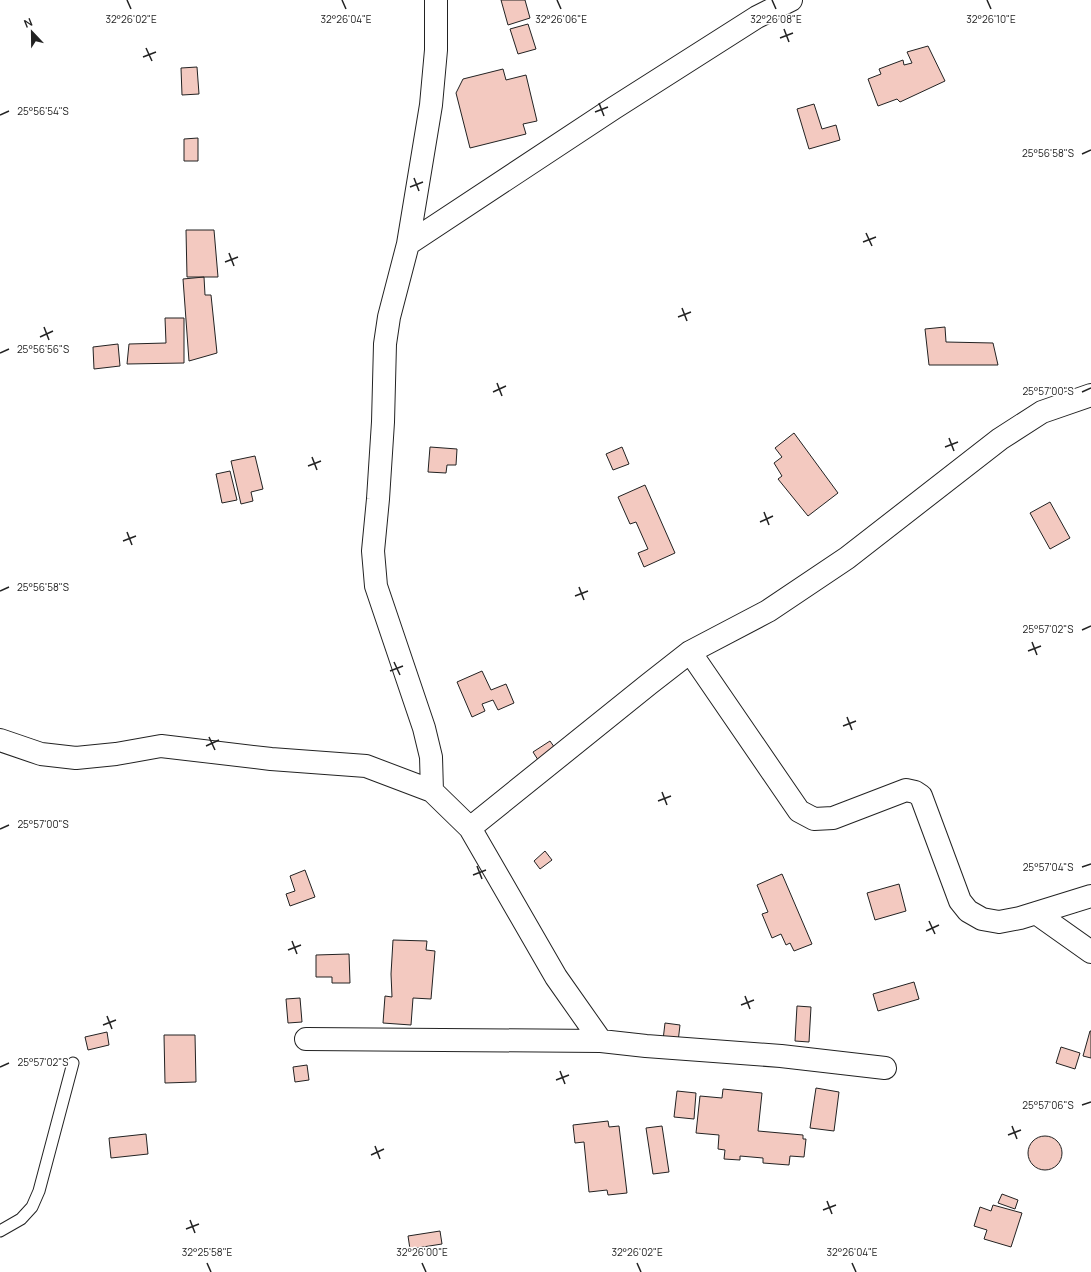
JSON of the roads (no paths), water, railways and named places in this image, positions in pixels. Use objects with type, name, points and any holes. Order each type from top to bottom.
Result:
[{"type":"street","points":[[432,791],[431,757],[426,735],[376,586],[373,551],[383,422],[385,344],[408,244],[431,105],[436,50],[436,0]]},
{"type":"street","points":[[408,244],[614,108],[757,17],[791,0]]},
{"type":"street","points":[[470,828],[690,652],[768,611],[846,558],[1012,431],[1042,412],[1091,395]]},
{"type":"street","points":[[690,652],[799,811],[814,819],[833,818],[906,790],[915,792],[921,796],[960,901],[968,910],[982,919],[999,922],[1020,918],[1091,896]]},
{"type":"street","points":[[0,740],[41,754],[76,758],[116,754],[161,746],[271,759],[366,766],[432,791],[470,828],[556,977],[601,1041]]},
{"type":"street","points":[[1036,913],[1091,952]]},
{"type":"street","points":[[306,1039],[601,1041],[646,1046],[781,1056],[885,1068]]},
{"type":"lane","points":[[0,1230],[21,1219],[32,1207],[39,1190],[73,1063]]}]
